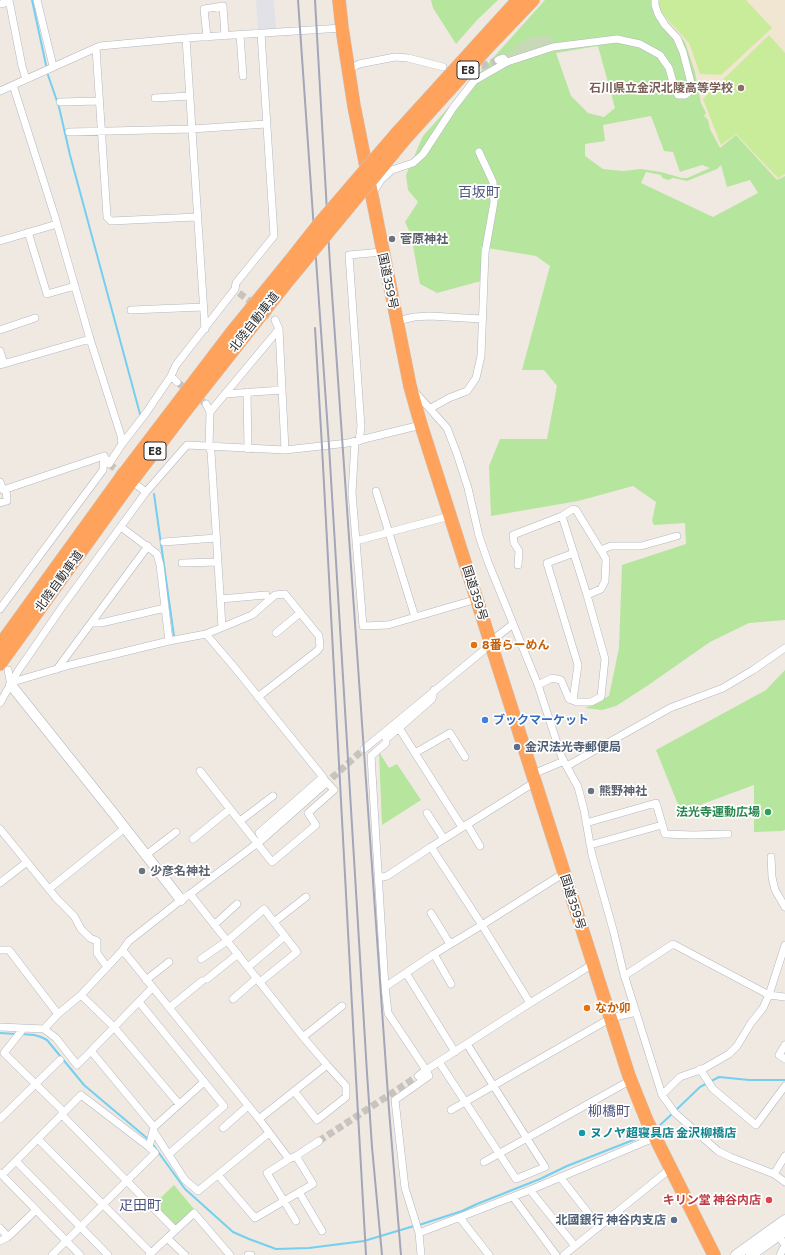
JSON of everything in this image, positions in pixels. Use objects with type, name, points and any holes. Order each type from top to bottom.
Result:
[{"type":"highway","name":"国道359号","points":[[339,0],[354,106],[382,252],[410,386],[421,425],[630,1080],[654,1136],[714,1255]]},
{"type":"highway","name":"北陸自動車道","points":[[0,645],[60,560],[177,403],[289,262],[400,137],[518,0]]},
{"type":"highway","name":"北陸自動車道","points":[[3,668],[24,629],[142,467],[400,137],[533,0]]},
{"type":"highway","points":[[0,639],[60,560]]},
{"type":"street","points":[[37,0],[53,66]]},
{"type":"street","points":[[372,194],[381,180],[392,170],[413,163],[423,154],[453,108],[474,81],[507,62],[552,47],[617,39],[640,44],[660,55],[669,68],[678,95],[685,95],[690,91],[691,83],[683,52],[678,38],[665,25],[658,14],[655,0]]},
{"type":"street","points":[[0,4],[9,1],[26,79]]},
{"type":"street","points":[[208,37],[204,9],[223,6],[225,36]]},
{"type":"street","points":[[0,91],[100,46],[186,38],[342,28]]},
{"type":"street","points":[[104,456],[109,464],[122,444],[146,413],[171,376],[176,365],[237,291],[236,283],[274,236],[261,33]]},
{"type":"street","points":[[240,35],[242,76]]},
{"type":"street","points":[[186,38],[196,217],[205,328]]},
{"type":"street","points":[[96,48],[107,217],[112,221],[196,217]]},
{"type":"street","points":[[348,70],[359,64],[396,57],[408,58],[443,67]]},
{"type":"street","points":[[498,60],[503,58],[507,62]]},
{"type":"street","points":[[13,84],[57,224],[90,339],[121,436],[122,444]]},
{"type":"street","points":[[155,98],[190,96]]},
{"type":"street","points":[[60,102],[100,101]]},
{"type":"street","points":[[69,132],[192,129],[266,124]]},
{"type":"street","points":[[431,408],[448,398],[467,391],[476,378],[481,356],[485,254],[494,202],[493,182],[479,152]]},
{"type":"street","points":[[0,241],[57,224]]},
{"type":"street","points":[[28,232],[47,294],[75,286]]},
{"type":"street","points":[[382,252],[349,255],[361,428],[357,442],[352,493],[363,626],[388,626],[477,599]]},
{"type":"street","points":[[131,310],[203,307]]},
{"type":"street","points":[[396,321],[414,317],[430,316],[482,319]]},
{"type":"street","points":[[0,330],[35,318]]},
{"type":"street","points":[[275,320],[279,329],[285,450]]},
{"type":"street","points":[[210,412],[279,329]]},
{"type":"street","points":[[0,351],[2,365],[90,339]]},
{"type":"street","points":[[171,376],[177,382]]},
{"type":"street","points":[[410,386],[431,408],[447,428],[468,488],[479,536],[488,562],[538,685],[565,763],[578,787],[590,845],[624,976],[662,1095],[673,1112],[718,1151],[774,1174],[785,1182]]},
{"type":"street","points":[[225,394],[282,390]]},
{"type":"street","points":[[247,392],[248,449]]},
{"type":"street","points":[[206,404],[210,412],[209,446],[211,452],[222,627]]},
{"type":"street","points":[[0,703],[18,671],[62,607],[146,492],[187,445],[285,450],[322,447],[357,442],[421,425]]},
{"type":"street","points":[[0,482],[3,490],[104,456]]},
{"type":"street","points":[[0,609],[103,470],[104,456]]},
{"type":"street","points":[[138,486],[146,492]]},
{"type":"street","points":[[0,503],[7,501],[6,489]]},
{"type":"street","points":[[376,491],[415,618]]},
{"type":"street","points":[[518,565],[519,551],[514,543],[513,535],[562,516],[573,509],[576,510],[606,559],[605,581],[601,589],[587,595]]},
{"type":"street","points":[[356,541],[450,516]]},
{"type":"street","points":[[538,685],[552,678],[561,680],[569,699],[590,702],[601,697],[605,659],[562,516]]},
{"type":"street","points":[[121,527],[157,554],[160,565],[168,641]]},
{"type":"street","points":[[601,550],[611,546],[641,546],[677,536]]},
{"type":"street","points":[[164,542],[216,538]]},
{"type":"street","points":[[56,670],[148,546]]},
{"type":"street","points":[[574,553],[548,563],[578,664],[574,700]]},
{"type":"street","points":[[182,563],[218,562]]},
{"type":"street","points":[[11,685],[16,681],[70,665],[168,641],[206,634],[252,615],[275,595],[285,594],[319,636],[320,647],[258,698]]},
{"type":"street","points":[[220,599],[266,595]]},
{"type":"street","points":[[92,622],[101,623],[165,608]]},
{"type":"street","points":[[276,632],[300,613]]},
{"type":"street","points":[[364,749],[484,650],[490,642],[513,624]]},
{"type":"street","points":[[200,771],[240,821],[260,841],[272,862],[316,825],[308,813],[334,790],[323,781],[206,634]]},
{"type":"street","points":[[378,878],[387,876],[534,778],[670,708],[723,688],[785,648]]},
{"type":"street","points":[[3,668],[11,685],[181,900]]},
{"type":"street","points":[[421,1255],[420,1233],[405,1188],[395,1100],[429,1076],[388,1013],[385,987],[371,756],[386,743],[386,739],[432,699],[434,690]]},
{"type":"street","points":[[399,728],[464,826],[480,846]]},
{"type":"street","points":[[415,753],[450,733],[465,757]]},
{"type":"street","points":[[0,1027],[21,1032],[44,1029],[58,1014],[81,995],[121,952],[129,941],[260,841],[323,781]]},
{"type":"street","points":[[240,821],[274,796]]},
{"type":"street","points":[[586,823],[656,803],[665,834],[728,834]]},
{"type":"street","points":[[193,839],[230,809]]},
{"type":"street","points":[[427,813],[444,839]]},
{"type":"street","points":[[590,845],[662,825]]},
{"type":"street","points":[[49,889],[125,828]]},
{"type":"street","points":[[0,829],[26,862],[74,916],[82,929],[90,938],[97,941],[97,953],[107,967]]},
{"type":"street","points":[[146,855],[176,832]]},
{"type":"street","points":[[431,847],[482,925],[530,1003]]},
{"type":"street","points":[[771,857],[772,877],[775,890],[785,907]]},
{"type":"street","points":[[0,883],[26,862]]},
{"type":"street","points":[[385,987],[434,954],[564,873]]},
{"type":"street","points":[[190,894],[303,1037],[346,1086],[346,1097],[317,1120],[294,1091]]},
{"type":"street","points":[[274,922],[306,897]]},
{"type":"street","points":[[214,925],[237,904]]},
{"type":"street","points":[[202,959],[227,941],[264,909],[297,952],[232,999]]},
{"type":"street","points":[[431,913],[450,944]]},
{"type":"street","points":[[248,967],[285,936]]},
{"type":"street","points":[[624,976],[673,944],[769,995],[785,997]]},
{"type":"street","points":[[662,1095],[680,1077],[700,1069],[729,1054],[737,1046],[751,1023],[763,1008],[769,995],[785,946]]},
{"type":"street","points":[[0,950],[9,950],[58,1014]]},
{"type":"street","points":[[121,952],[124,953],[269,1133],[293,1158],[313,1184],[255,1218],[218,1175]]},
{"type":"street","points":[[168,1008],[238,954]]},
{"type":"street","points":[[434,954],[451,984]]},
{"type":"street","points":[[146,980],[169,962]]},
{"type":"street","points":[[418,1076],[593,964]]},
{"type":"street","points":[[406,973],[455,1052]]},
{"type":"street","points":[[44,1029],[56,1038],[77,1065],[152,988]]},
{"type":"street","points":[[81,995],[114,1027],[179,1104]]},
{"type":"street","points":[[139,1002],[224,1106],[169,1154]]},
{"type":"street","points":[[303,1037],[342,1006]]},
{"type":"street","points":[[451,1110],[611,1018],[636,1012]]},
{"type":"street","points":[[21,1032],[4,1053],[62,1110],[62,1115],[175,1230]]},
{"type":"street","points":[[439,1062],[516,1179],[545,1167],[467,1044]]},
{"type":"street","points":[[785,1045],[779,1055],[785,1059]]},
{"type":"street","points":[[91,1051],[152,1137],[169,1154],[185,1180],[198,1191],[269,1133]]},
{"type":"street","points":[[0,1118],[60,1060]]},
{"type":"street","points":[[259,1119],[327,1065]]},
{"type":"street","points":[[700,1069],[713,1089],[756,1125],[785,1086]]},
{"type":"street","points":[[484,1162],[630,1080]]},
{"type":"street","points":[[52,1255],[154,1153],[152,1137],[179,1104],[204,1082]]},
{"type":"street","points":[[80,1255],[1,1174],[16,1161],[81,1095],[152,1137]]},
{"type":"street","points":[[223,1128],[248,1106]]},
{"type":"street","points":[[420,1233],[560,1178],[649,1140],[654,1136]]},
{"type":"street","points":[[38,1139],[103,1204],[150,1254],[194,1213],[230,1255]]},
{"type":"street","points":[[296,1221],[283,1202],[267,1173],[319,1141]]},
{"type":"street","points":[[774,1174],[785,1156]]},
{"type":"street","points":[[16,1161],[108,1255]]},
{"type":"street","points":[[564,1255],[670,1169]]},
{"type":"street","points":[[560,1178],[599,1227]]},
{"type":"street","points":[[530,1190],[575,1246]]},
{"type":"street","points":[[299,1192],[322,1231]]},
{"type":"street","points":[[512,1197],[556,1255]]},
{"type":"street","points":[[0,1241],[8,1237],[36,1210]]},
{"type":"street","points":[[460,1218],[489,1255]]},
{"type":"street","points":[[736,1255],[785,1220]]},
{"type":"street","points":[[0,1228],[8,1237]]},
{"type":"street","points":[[751,1255],[782,1233],[785,1245],[780,1255]]},
{"type":"street","points":[[167,1238],[185,1255]]},
{"type":"shaded area","points":[[256,0],[274,0],[276,29],[258,30]]},
{"type":"shaded area","name":"石川県立金沢北陵高等学校","points":[[658,0],[785,0],[785,176],[777,181],[737,135],[720,148],[710,129],[708,120],[704,116],[706,113],[701,103],[695,72],[658,10]]},
{"type":"green space","points":[[431,0],[498,0],[477,20],[456,44],[433,8]]},
{"type":"green space","points":[[545,0],[658,0],[658,10],[685,42],[695,72],[701,103],[706,113],[704,116],[708,120],[710,129],[720,148],[736,135],[777,180],[785,176],[785,620],[749,623],[710,642],[616,706],[602,710],[585,708],[609,696],[619,648],[622,565],[686,544],[685,523],[654,525],[652,521],[656,502],[633,486],[578,501],[491,516],[489,466],[500,439],[547,439],[557,386],[544,370],[522,370],[550,266],[536,256],[481,247],[481,281],[437,293],[420,284],[411,235],[405,222],[418,202],[408,190],[406,175],[423,136]],"holes":[[[598,46],[615,108],[604,117],[588,113],[571,96],[556,53]],[[651,116],[664,151],[673,152],[680,172],[702,165],[710,168],[687,178],[641,169],[623,171],[603,169],[585,156],[585,144],[605,141],[603,125]],[[721,165],[727,187],[750,180],[758,193],[713,217],[641,183],[646,172],[661,175],[662,178],[668,180],[673,178],[687,181],[717,169]]]},
{"type":"green space","points":[[659,0],[746,0],[772,28],[721,75],[700,74],[689,43],[659,10]]},
{"type":"green space","points":[[542,35],[554,38],[551,46],[510,62],[507,54],[515,49],[515,47],[529,38]]},
{"type":"green space","points":[[769,35],[785,53],[785,174],[778,178],[736,134],[721,145],[703,99]]},
{"type":"green space","points":[[785,670],[785,830],[754,832],[754,785],[681,812],[656,750],[766,690]]},
{"type":"green space","points":[[379,752],[389,768],[397,764],[421,800],[382,825]]},
{"type":"green space","points":[[174,1185],[194,1209],[177,1226],[174,1227],[153,1205]]},
{"type":"waterway","points":[[32,0],[46,65]]},
{"type":"waterway","points":[[48,75],[59,107],[70,155],[140,414]]},
{"type":"waterway","points":[[154,494],[174,636]]},
{"type":"waterway","points":[[0,1033],[16,1034]]},
{"type":"waterway","points":[[21,1034],[34,1035],[47,1040],[84,1085],[148,1139]]},
{"type":"waterway","points":[[676,1110],[700,1087],[719,1077],[749,1080],[785,1080]]},
{"type":"waterway","points":[[657,1128],[673,1113]]},
{"type":"waterway","points":[[419,1225],[462,1211],[540,1179],[567,1166],[646,1135]]},
{"type":"waterway","points":[[151,1142],[185,1189],[233,1232],[276,1249],[309,1248],[364,1241],[414,1226]]},
{"type":"tunnel","points":[[471,66],[482,66],[498,60]]},
{"type":"tunnel","points":[[239,293],[275,320]]},
{"type":"tunnel","points":[[177,382],[206,404]]},
{"type":"tunnel","points":[[109,464],[125,476]]},
{"type":"tunnel","points":[[324,785],[364,749]]},
{"type":"tunnel","points":[[319,1141],[418,1076]]},
{"type":"railway","points":[[298,0],[329,446],[367,1073],[382,1255]]},
{"type":"railway","points":[[315,0],[330,265],[389,1110],[401,1255]]},
{"type":"railway","points":[[315,328],[366,1255]]},
{"type":"place","name":"石川県立金沢北陵高等学校","points":[[741,88]]},
{"type":"place","name":"菅原神社","points":[[392,239]]},
{"type":"place","name":"8番らーめん","points":[[474,645]]},
{"type":"place","name":"ブックマーケット","points":[[485,720]]},
{"type":"place","name":"金沢法光寺郵便局","points":[[517,747]]},
{"type":"place","name":"熊野神社","points":[[591,791]]},
{"type":"place","name":"法光寺運動広場","points":[[768,812]]},
{"type":"place","name":"少彦名神社","points":[[142,871]]},
{"type":"place","name":"なか卯","points":[[587,1008]]},
{"type":"place","name":"ヌノヤ超寝具店 金沢柳橋店","points":[[582,1133]]},
{"type":"place","name":"キリン堂 神谷内店","points":[[769,1200]]},
{"type":"place","name":"北國銀行 神谷内支店","points":[[674,1220]]},
{"type":"district","name":"百坂町","points":[[479,192]]},
{"type":"district","name":"柳橋町","points":[[609,1111]]},
{"type":"district","name":"疋田町","points":[[140,1205]]}]
